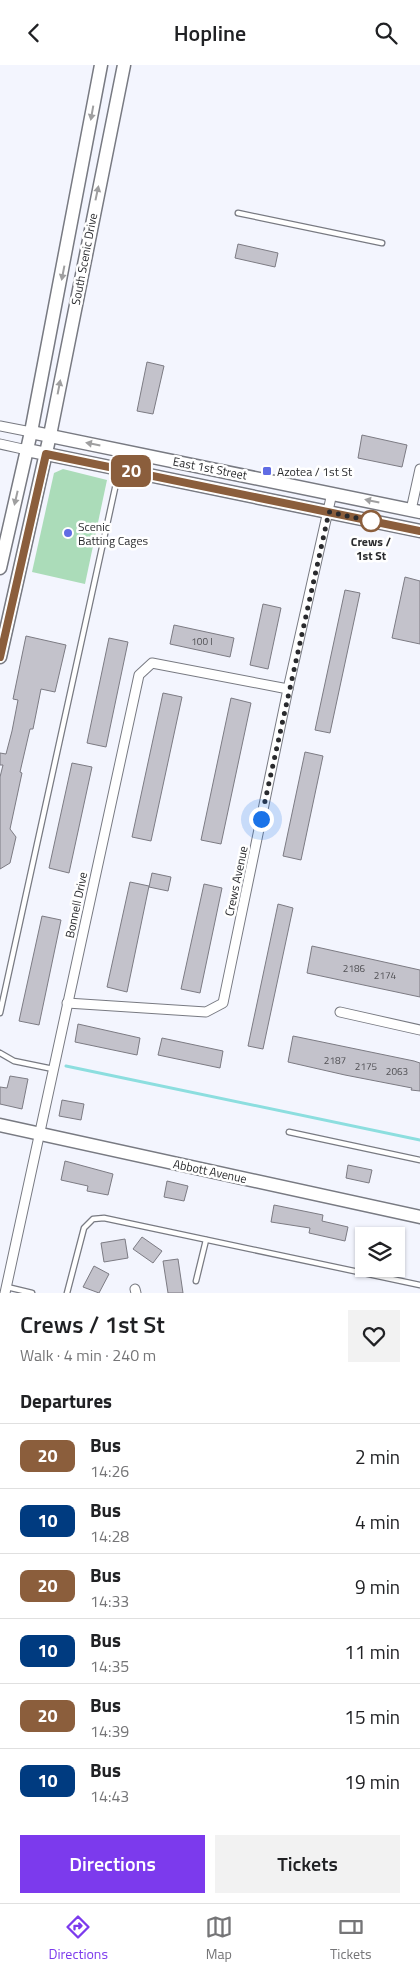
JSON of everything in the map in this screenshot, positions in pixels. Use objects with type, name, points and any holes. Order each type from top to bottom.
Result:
[{"type":"street","name":"South Scenic Drive","points":[[0,568],[32,432],[101,65]]},
{"type":"street","name":"South Scenic Drive","points":[[0,657],[50,435],[124,65]]},
{"type":"street","name":"East 1st Street","points":[[0,426],[416,511]]},
{"type":"street","name":"East 1st Street","points":[[0,444],[420,531]]},
{"type":"street","points":[[416,511],[420,469]]},
{"type":"street","name":"Crews Avenue","points":[[67,1003],[206,1012],[223,1003],[288,689],[332,493]]},
{"type":"street","name":"Bonnell Drive","points":[[5,1290],[139,675],[152,663],[288,689]]},
{"type":"street","points":[[340,1013],[420,1029]]},
{"type":"street","name":"Abbott Avenue","points":[[0,1125],[420,1217]]},
{"type":"lane","points":[[238,213],[382,243]]},
{"type":"lane","points":[[0,1013],[119,468]]},
{"type":"lane","points":[[0,1053],[14,1061],[52,1069]]},
{"type":"lane","points":[[289,1132],[420,1159]]},
{"type":"lane","points":[[67,1293],[84,1228],[93,1219],[104,1218],[420,1285]]},
{"type":"lane","points":[[196,1281],[206,1240]]},
{"type":"lane","points":[[5,1290],[32,1293]]},
{"type":"green space","name":"Scenic Batting Cages","points":[[63,469],[107,480],[85,584],[32,572],[54,473]]},
{"type":"building","points":[[238,244],[278,253],[275,267],[235,258]]},
{"type":"building","points":[[147,362],[164,366],[153,414],[137,411]]},
{"type":"building","points":[[362,435],[407,445],[402,467],[358,458]]},
{"type":"building","points":[[405,577],[420,581],[420,644],[392,638]]},
{"type":"building","points":[[345,590],[360,593],[330,733],[315,730]]},
{"type":"building","points":[[263,604],[281,608],[268,669],[250,665]]},
{"type":"building","points":[[174,625],[234,638],[230,657],[170,644]]},
{"type":"building","points":[[26,636],[66,645],[55,692],[41,689],[33,729],[30,729],[20,772],[22,773],[10,829],[16,837],[10,863],[0,869],[0,777],[3,765],[0,765],[0,753],[6,754],[12,731],[18,700],[13,699]]},
{"type":"building","points":[[109,638],[128,642],[106,747],[87,743]]},
{"type":"building","points":[[163,693],[182,697],[151,841],[132,837]]},
{"type":"building","points":[[231,698],[251,703],[221,844],[201,840]]},
{"type":"building","points":[[305,752],[323,756],[301,860],[283,856]]},
{"type":"building","points":[[72,763],[92,767],[69,873],[49,868]]},
{"type":"building","points":[[152,873],[171,877],[168,891],[149,887]]},
{"type":"building","points":[[130,882],[149,886],[127,992],[107,987]]},
{"type":"building","points":[[204,884],[222,888],[200,993],[181,989]]},
{"type":"building","points":[[278,904],[293,908],[263,1049],[248,1046]]},
{"type":"building","points":[[42,916],[61,920],[39,1025],[19,1021]]},
{"type":"building","points":[[312,946],[420,970],[420,997],[307,973]]},
{"type":"building","points":[[78,1024],[140,1038],[137,1055],[75,1042]]},
{"type":"building","points":[[293,1036],[420,1063],[420,1091],[288,1062]]},
{"type":"building","points":[[162,1038],[223,1051],[220,1068],[158,1055]]},
{"type":"building","points":[[10,1076],[28,1079],[22,1109],[0,1104],[0,1087],[7,1088]]},
{"type":"building","points":[[62,1100],[84,1104],[81,1120],[59,1116]]},
{"type":"building","points":[[65,1161],[113,1174],[108,1195],[87,1191],[88,1186],[61,1180]]},
{"type":"building","points":[[348,1165],[372,1170],[369,1183],[346,1178]]},
{"type":"building","points":[[167,1181],[188,1186],[184,1201],[164,1197]]},
{"type":"building","points":[[274,1205],[323,1215],[322,1221],[348,1227],[345,1241],[309,1233],[310,1228],[271,1222]]},
{"type":"building","points":[[142,1237],[162,1251],[153,1263],[133,1249]]},
{"type":"building","points":[[125,1239],[128,1258],[104,1262],[101,1243]]},
{"type":"building","points":[[178,1259],[183,1293],[168,1293],[163,1261]]},
{"type":"building","points":[[94,1266],[109,1274],[99,1293],[83,1287]]},
{"type":"waterway","points":[[66,1066],[420,1140]]},
{"type":"bus line","name":"20","points":[[0,657],[46,454],[420,531]]},
{"type":"place","name":"Azotea / 1st St","points":[[267,471]]},
{"type":"place","name":"Crews / 1st St","points":[[371,521]]},
{"type":"place","name":"Scenic Batting Cages","points":[[68,533]]},
{"type":"route","points":[[261,819],[288,689],[329,512],[371,521]]}]
